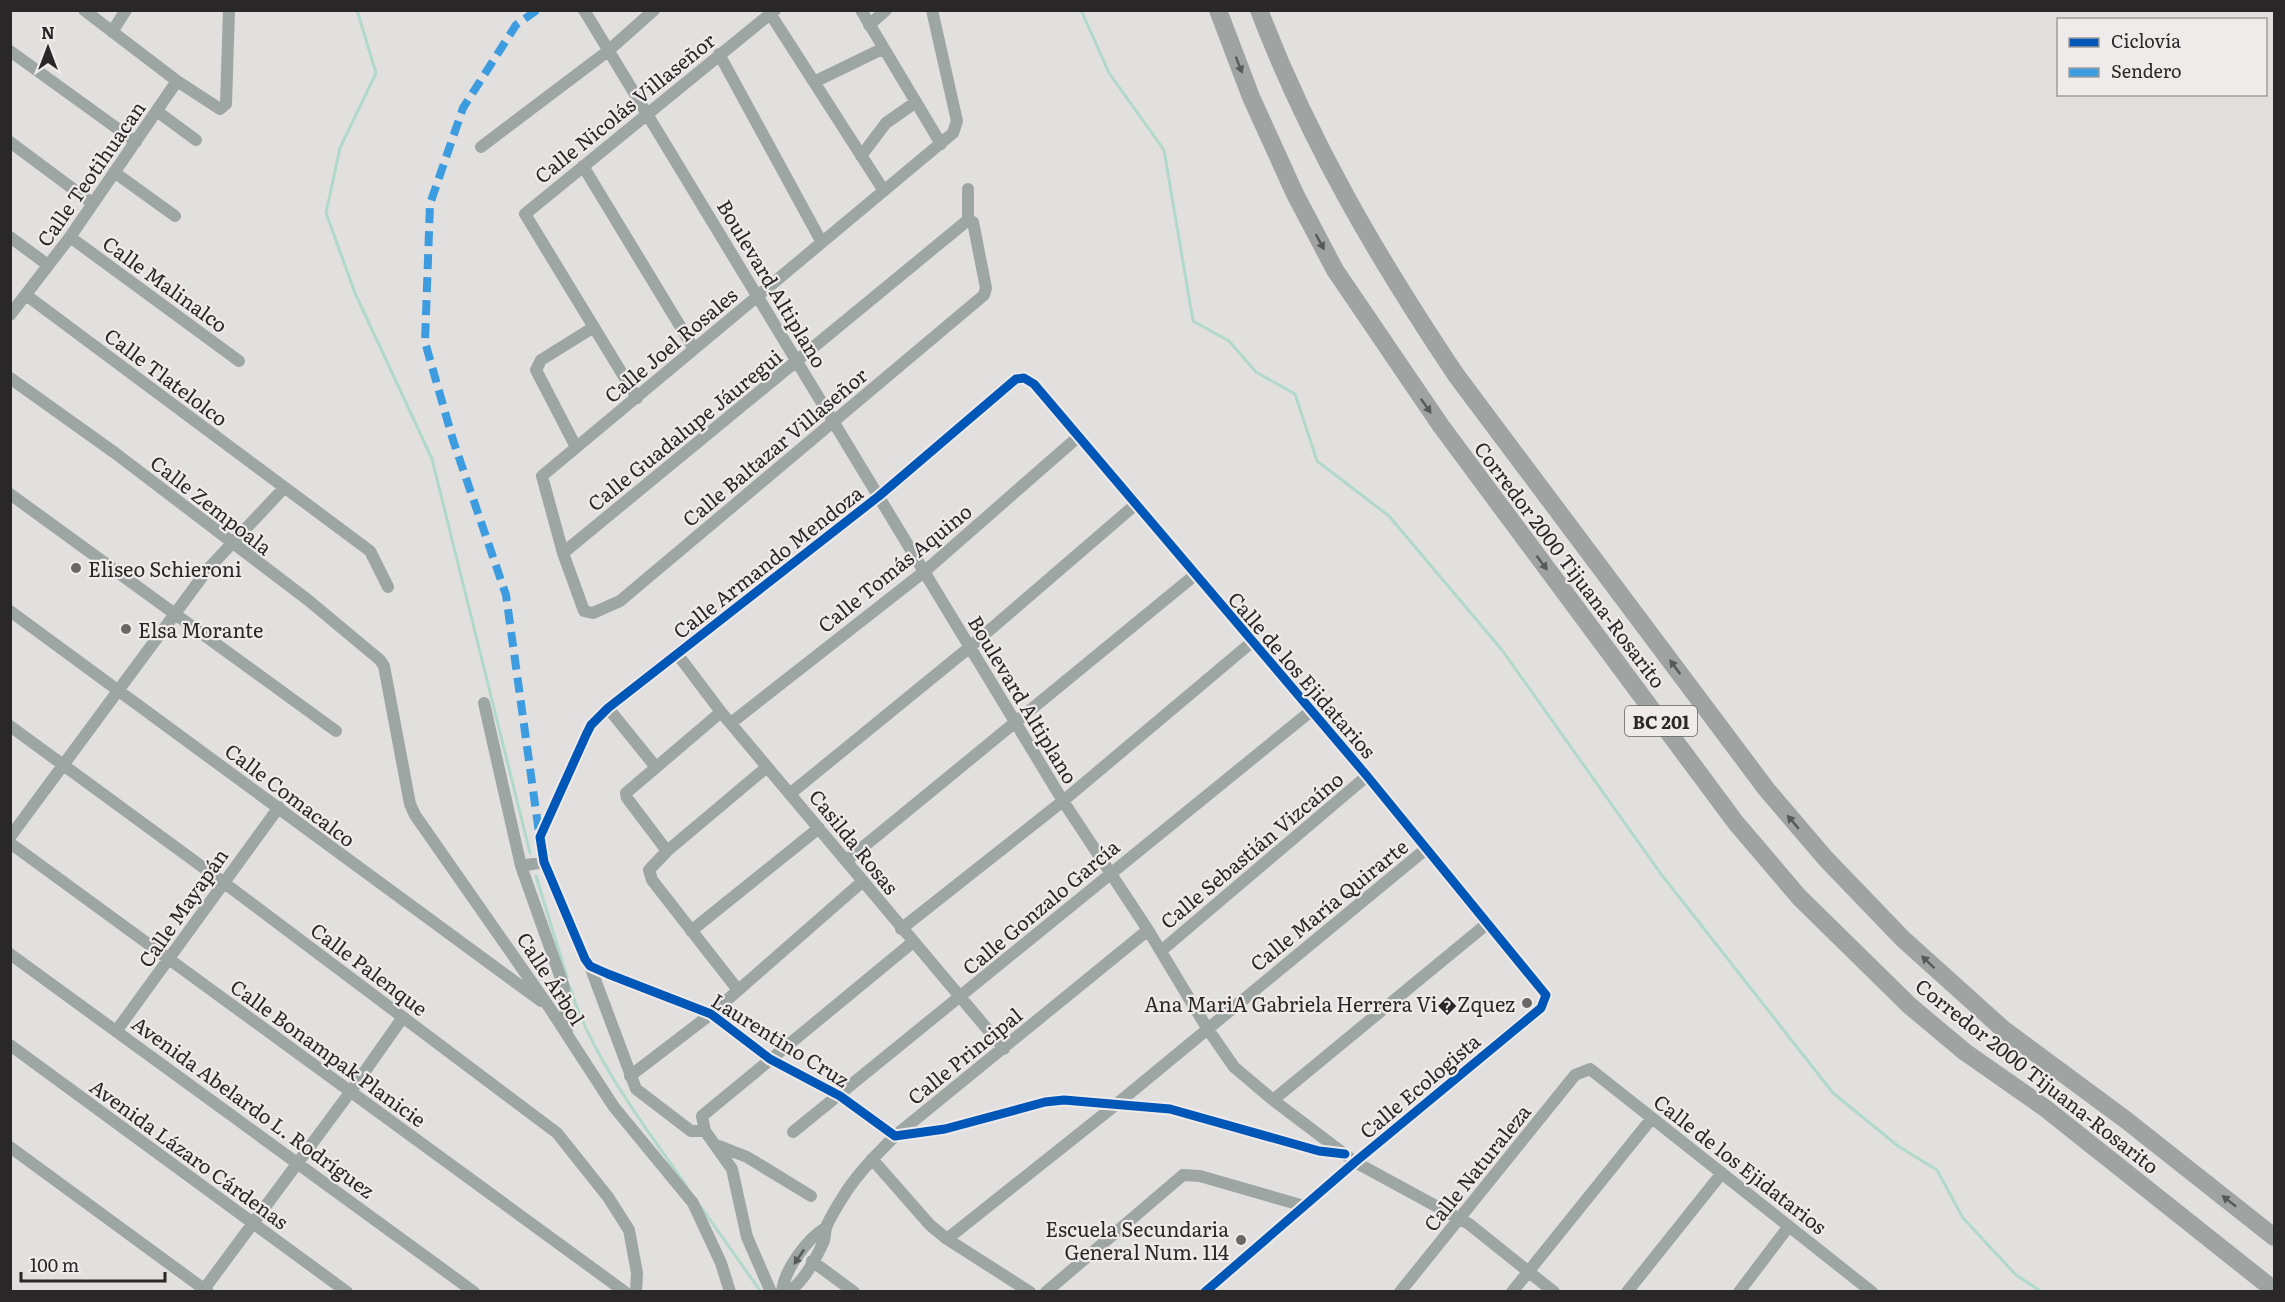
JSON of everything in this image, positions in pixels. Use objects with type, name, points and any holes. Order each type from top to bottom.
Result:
[{"type":"highway","name":"Corredor 2000 Tijuana-Rosarito","points":[[1218,10],[1251,97],[1295,194],[1351,296],[1447,435],[1736,823],[1799,897],[1910,1006],[1965,1052],[2045,1108],[2274,1290]]},
{"type":"highway","name":"Corredor 2000 Tijuana-Rosarito","points":[[1259,10],[1283,72],[1331,173],[1416,315],[1456,375],[1714,721],[1797,827],[1903,939],[2003,1029],[2126,1120],[2274,1237]]},
{"type":"street","points":[[84,10],[177,81],[220,109],[226,104],[229,10]]},
{"type":"street","points":[[112,32],[126,10]]},
{"type":"street","name":"Boulevard Altiplano","points":[[584,10],[1063,801],[1234,1067],[1273,1100],[1350,1157],[1460,1218],[1554,1292]]},
{"type":"street","points":[[481,147],[608,51],[654,10]]},
{"type":"street","points":[[861,10],[882,49],[941,144]]},
{"type":"street","points":[[869,25],[886,10]]},
{"type":"street","name":"Calle Joel Rosales","points":[[563,554],[542,478],[544,473],[953,133],[957,121],[932,10]]},
{"type":"street","points":[[773,13],[884,191]]},
{"type":"street","name":"Calle Nicolás Villaseñor","points":[[594,327],[525,217],[526,212],[647,112],[773,13]]},
{"type":"street","points":[[814,82],[882,49]]},
{"type":"street","points":[[11,53],[136,142]]},
{"type":"street","points":[[719,54],[821,241]]},
{"type":"street","name":"Calle Teotihuacan","points":[[10,315],[70,237],[158,112],[177,81]]},
{"type":"street","points":[[861,156],[886,123],[916,102]]},
{"type":"street","points":[[158,112],[196,140]]},
{"type":"street","points":[[10,142],[92,203]]},
{"type":"street","points":[[583,166],[694,349]]},
{"type":"street","points":[[114,172],[175,216]]},
{"type":"street","points":[[968,189],[968,220]]},
{"type":"street","name":"Calle Baltazar Villaseñor","points":[[563,554],[582,607],[588,613],[620,601],[986,292],[973,222],[968,220]]},
{"type":"street","name":"Calle Guadalupe Jáuregui","points":[[563,554],[968,220]]},
{"type":"street","points":[[10,237],[48,265]]},
{"type":"street","name":"Calle Malinalco","points":[[70,237],[239,361]]},
{"type":"street","name":"Calle Tlatelolco","points":[[26,295],[284,488]]},
{"type":"street","points":[[576,447],[536,370],[541,360],[594,327],[637,398]]},
{"type":"street","name":"Calle Zempoala","points":[[10,378],[115,453],[231,544],[308,600],[376,655],[384,666]]},
{"type":"street","name":"Calle de los Ejidatarios","points":[[1024,378],[1035,384],[1135,506],[1367,776],[1544,989],[1546,1000]]},
{"type":"street","name":"Calle Armando Mendoza","points":[[704,1126],[690,1131],[636,1089],[590,966],[544,862],[540,837],[591,725],[608,708],[879,496],[1011,382],[1024,378]]},
{"type":"street","name":"Calle Tomás Aquino","points":[[731,723],[925,571],[1078,437]]},
{"type":"street","points":[[10,837],[65,766],[208,569],[284,488],[370,551],[388,587]]},
{"type":"street","points":[[10,494],[336,731]]},
{"type":"street","points":[[791,793],[970,647],[1135,506]]},
{"type":"street","points":[[846,861],[1195,575]]},
{"type":"street","name":"Calle Comacalco","points":[[10,611],[549,1007]]},
{"type":"street","points":[[902,929],[1063,801],[1252,642]]},
{"type":"street","name":"Casilda Rosas","points":[[678,655],[721,712],[1004,1049]]},
{"type":"street","name":"Calle Árbol","points":[[384,666],[410,804],[415,815],[549,1007],[614,1107],[693,1203],[721,1263],[730,1292]]},
{"type":"street","points":[[484,703],[521,866],[564,987],[567,1036]]},
{"type":"street","points":[[608,708],[655,766]]},
{"type":"street","name":"Calle Gonzalo García","points":[[793,1132],[1311,711]]},
{"type":"street","points":[[668,851],[626,795],[629,788],[721,712]]},
{"type":"street","name":"Calle Palenque","points":[[10,726],[223,882],[556,1133],[608,1197],[629,1230],[635,1258],[636,1292]]},
{"type":"street","points":[[738,990],[690,931],[650,875],[652,865],[767,767]]},
{"type":"street","name":"Calle Sebastián Vizcaíno","points":[[1161,951],[1367,776]]},
{"type":"street","name":"Calle Mayapán","points":[[117,1030],[279,807]]},
{"type":"street","points":[[690,931],[819,828]]},
{"type":"street","name":"Calle Bonampak Planicie","points":[[10,843],[625,1292]]},
{"type":"street","name":"Calle María Quirarte","points":[[947,1239],[1118,1104],[1426,849]]},
{"type":"street","points":[[521,866],[544,862]]},
{"type":"street","points":[[630,1076],[711,1014],[863,881]]},
{"type":"street","points":[[1273,1100],[1488,923]]},
{"type":"street","name":"Calle Principal","points":[[787,1292],[795,1285],[812,1261],[823,1243],[825,1228],[849,1187],[872,1158],[895,1136],[1148,930]]},
{"type":"street","points":[[771,1292],[747,1237],[732,1169],[704,1126],[705,1112],[913,942]]},
{"type":"street","name":"Avenida Abelardo L. Rodríguez","points":[[10,954],[474,1292]]},
{"type":"street","name":"Laurentino Cruz","points":[[590,966],[711,1014],[770,1059],[840,1096],[895,1136]]},
{"type":"street","name":"Calle Ecologista","points":[[1205,1292],[1304,1206],[1350,1157],[1541,1008],[1546,1000]]},
{"type":"street","points":[[10,1147],[204,1291],[251,1222],[351,1091],[403,1017]]},
{"type":"street","name":"Avenida Lázaro Cárdenas","points":[[10,1045],[347,1292]]},
{"type":"street","name":"Calle de los Ejidatarios","points":[[1584,1069],[1595,1071],[1864,1289]]},
{"type":"street","name":"Calle Naturaleza","points":[[1400,1292],[1575,1075],[1584,1069]]},
{"type":"street","points":[[895,1136],[954,1127],[1054,1101],[1170,1109],[1319,1151],[1350,1157]]},
{"type":"street","points":[[1512,1292],[1652,1118]]},
{"type":"street","points":[[718,1146],[747,1157],[811,1196]]},
{"type":"street","points":[[872,1158],[930,1225],[947,1239],[1030,1292]]},
{"type":"street","points":[[1627,1292],[1722,1173]]},
{"type":"street","points":[[1046,1292],[1172,1182],[1183,1175],[1200,1176],[1304,1206]]},
{"type":"street","points":[[1738,1292],[1789,1226]]},
{"type":"street","name":"Calle Principal","points":[[782,1292],[785,1278],[800,1255],[813,1237],[825,1228]]},
{"type":"street","points":[[812,1261],[854,1292]]},
{"type":"waterway","points":[[357,10],[376,73],[340,148],[326,213],[355,293],[432,459],[530,853]]},
{"type":"waterway","points":[[1081,10],[1109,73],[1164,150],[1193,321],[1229,341],[1256,372],[1295,394],[1317,461],[1389,516],[1502,650],[1661,874],[1833,1093],[1898,1146],[1937,1170],[1963,1218],[2016,1275],[2042,1292]]},
{"type":"waterway","points":[[536,876],[567,977]]},
{"type":"waterway","points":[[570,987],[579,1013],[605,1065],[637,1116],[687,1187]]},
{"type":"waterway","points":[[701,1207],[761,1292]]},
{"type":"marked path","points":[[537,10],[516,25],[463,108],[430,204],[425,342],[453,440],[506,595],[539,833]]},
{"type":"cycle path","points":[[1205,1292],[1355,1162],[1541,1008],[1546,995],[1367,776],[1034,384],[1024,378],[1016,379],[879,496],[608,708],[591,725],[540,837],[544,862],[585,959],[590,966],[608,974],[711,1014],[770,1059],[840,1096],[895,1136],[945,1129],[1045,1102],[1064,1100],[1170,1109],[1319,1151],[1345,1154]]},
{"type":"place","name":"Eliseo Schieroni","points":[[76,568]]},
{"type":"place","name":"Elsa Morante","points":[[126,629]]},
{"type":"place","name":"Ana MariA Gabriela Herrera Vi�Zquez","points":[[1527,1003]]},
{"type":"place","name":"Escuela Secundaria General Num. 114","points":[[1241,1240]]}]
